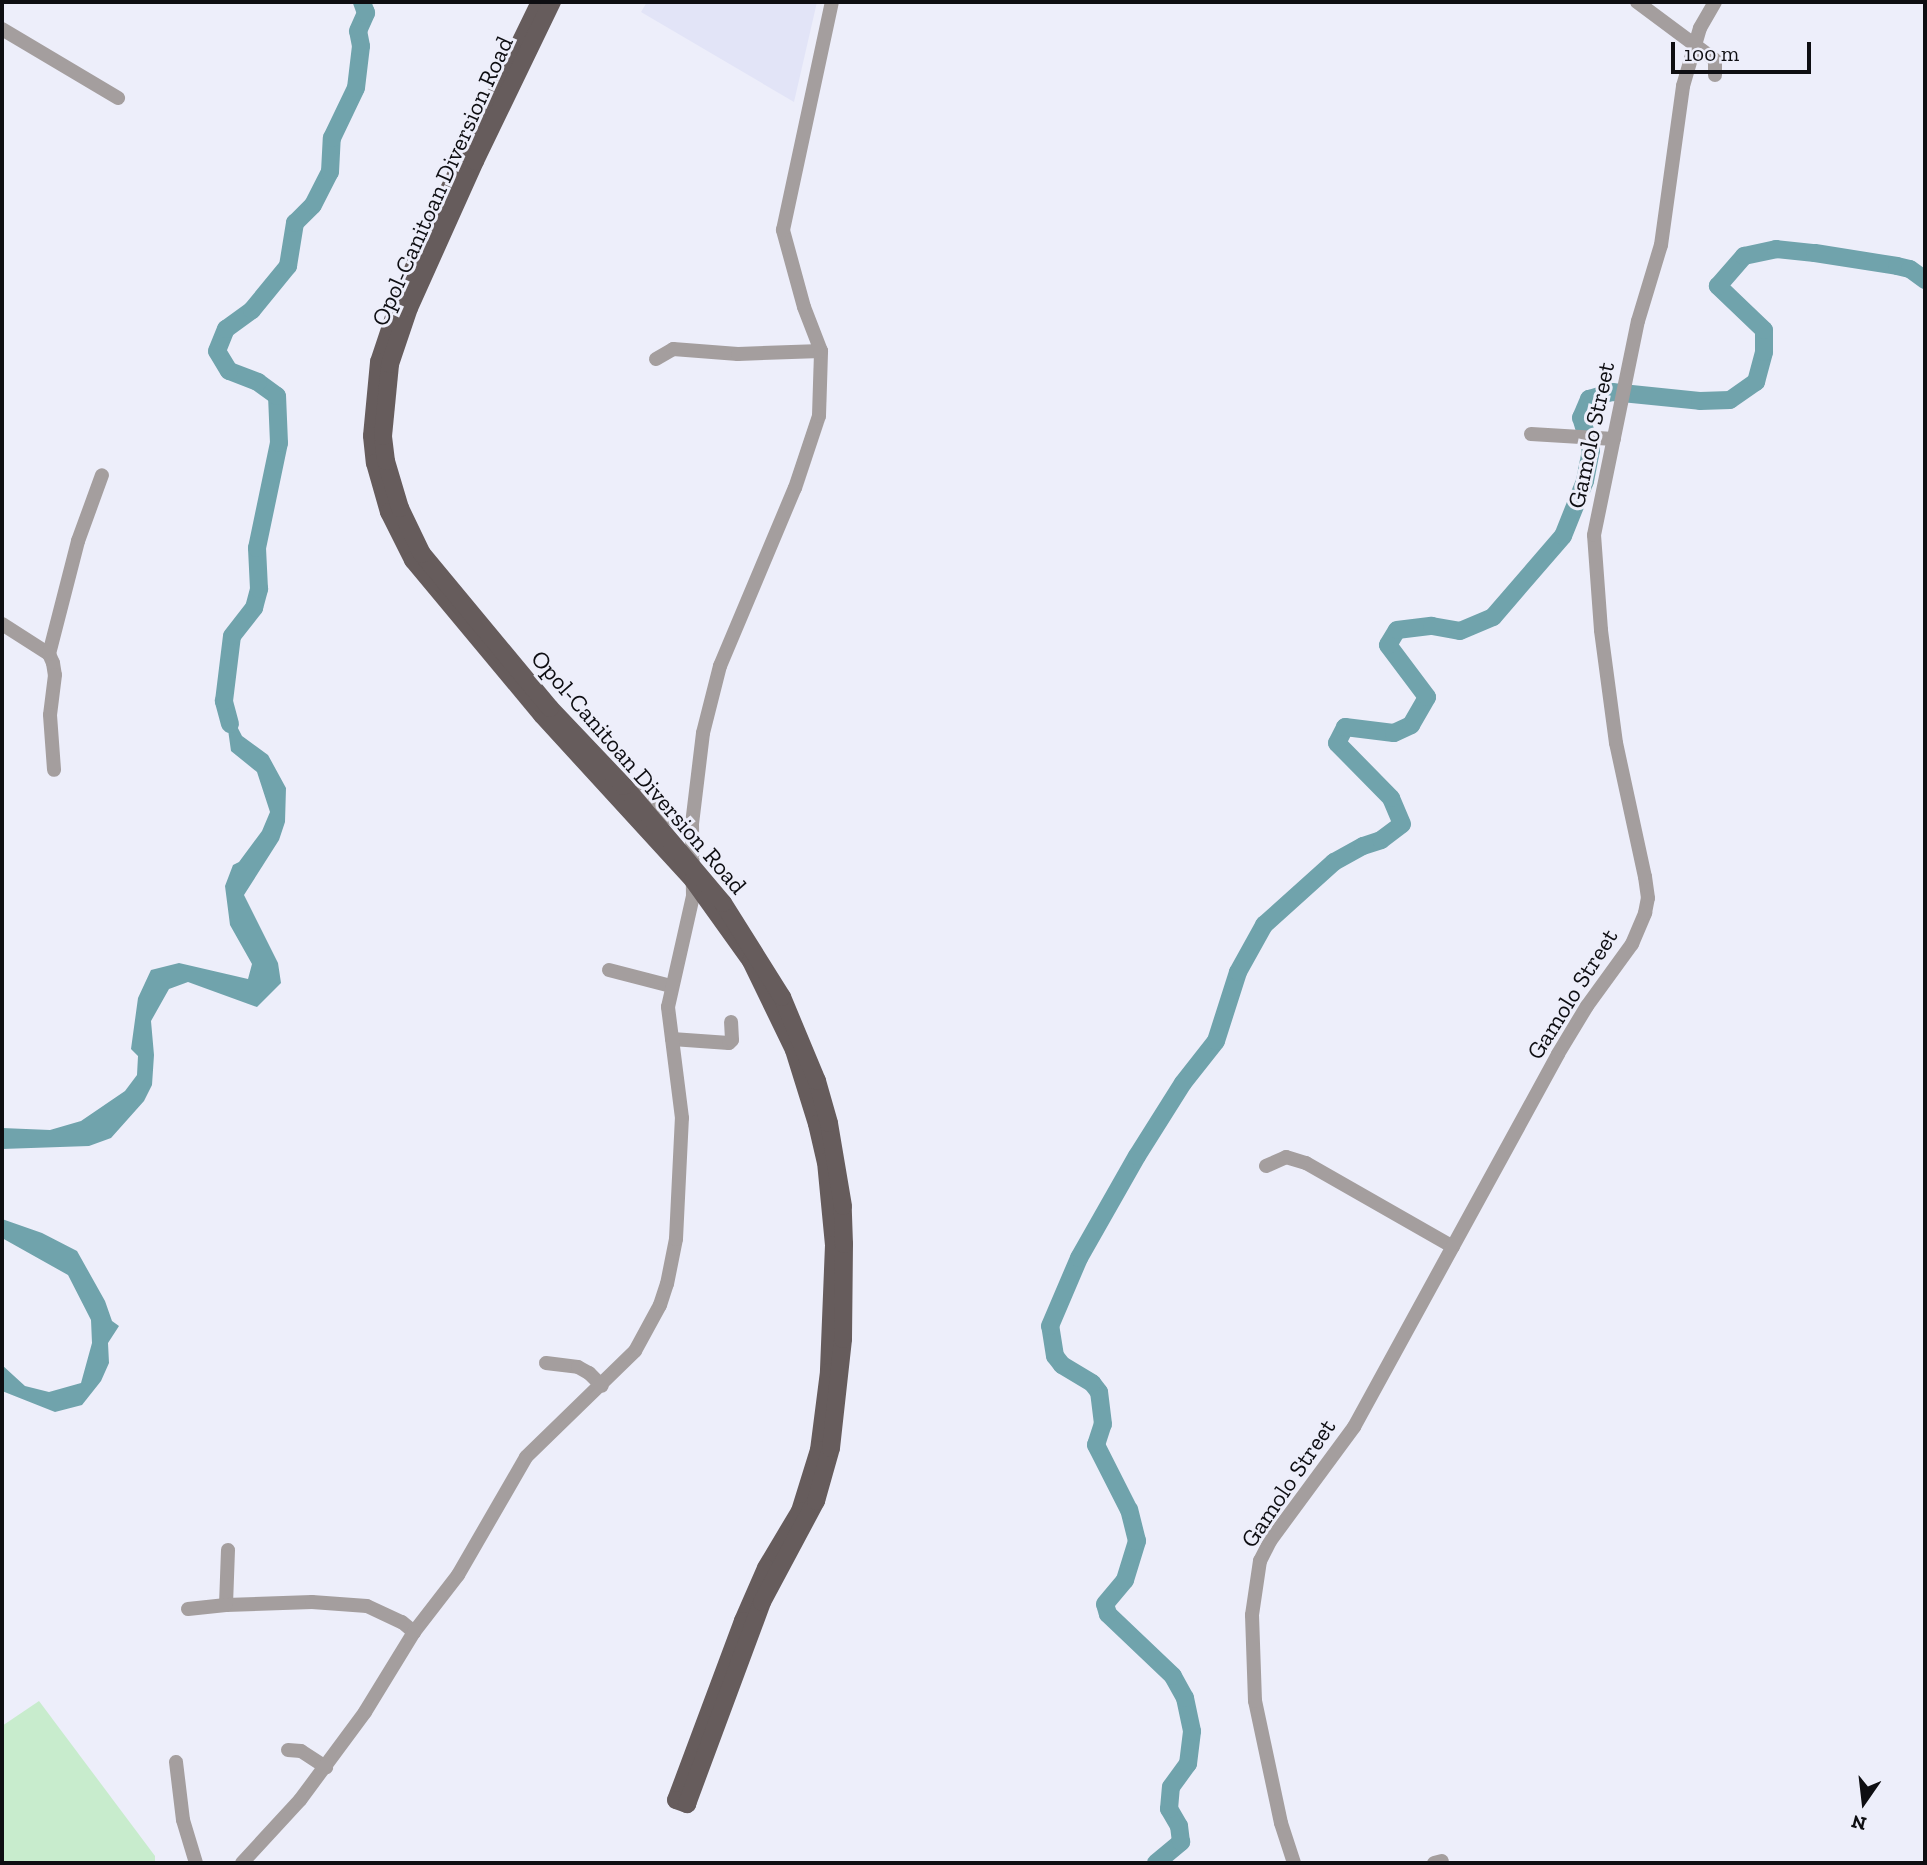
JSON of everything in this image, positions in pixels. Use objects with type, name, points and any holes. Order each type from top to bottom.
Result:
[{"type":"main road","name":"Opol-Canitoan Diversion Road","points":[[540,2],[430,229],[398,304],[379,362],[372,436],[381,488],[412,560],[541,715],[630,795]]},
{"type":"main road","name":"Opol-Canitoan Diversion Road","points":[[552,2],[480,149],[409,308],[390,364],[383,436],[386,461],[400,508],[422,554],[550,708],[630,795],[751,961],[794,1050],[826,1162],[834,1245],[832,1307],[824,1419],[810,1485],[800,1511],[752,1597],[681,1802]]},
{"type":"street","points":[[242,1863],[284,1819],[326,1767],[414,1632],[458,1575],[526,1457],[635,1351],[660,1305],[673,1263],[682,1118],[668,1007],[671,986],[704,894],[692,832],[702,744],[713,685],[810,448],[819,416],[821,351],[804,307],[783,230],[832,2]]},
{"type":"street","points":[[1637,2],[1715,60],[1715,75]]},
{"type":"street","name":"Gamolo Street","points":[[1294,1863],[1281,1823],[1255,1701],[1252,1615],[1260,1561],[1270,1541],[1345,1441],[1558,1054],[1587,1006],[1640,930],[1648,898],[1616,743],[1596,581],[1594,535],[1638,321],[1661,245],[1677,112],[1695,45],[1715,2]]},
{"type":"street","points":[[2,29],[118,98]]},
{"type":"street","points":[[656,359],[673,349],[738,354],[821,351]]},
{"type":"street","points":[[1531,434],[1615,433]]},
{"type":"street","points":[[54,770],[50,715],[55,674],[49,654],[78,541],[102,475]]},
{"type":"street","points":[[2,624],[49,654]]},
{"type":"street","points":[[630,795],[692,832]]},
{"type":"street","points":[[608,970],[671,986]]},
{"type":"street","points":[[672,1039],[729,1042],[732,1040],[731,1022]]},
{"type":"street","points":[[1266,1166],[1286,1157],[1306,1163],[1453,1247]]},
{"type":"street","points":[[546,1363],[578,1367],[589,1373],[602,1386]]},
{"type":"street","points":[[226,1605],[228,1550]]},
{"type":"street","points":[[188,1609],[304,1602],[367,1606],[395,1618],[414,1632]]},
{"type":"street","points":[[288,1750],[301,1751],[326,1767]]},
{"type":"street","points":[[176,1762],[183,1820],[196,1863]]},
{"type":"shaded area","points":[[647,2],[817,2],[794,102],[641,12]]},
{"type":"green space","points":[[39,1701],[155,1856],[155,1863],[2,1863],[2,1726]]},
{"type":"water","points":[[224,701],[242,736],[268,755],[286,788],[285,822],[279,840],[244,895],[278,963],[281,983],[257,1007],[188,982],[169,989],[151,1021],[154,1055],[152,1085],[144,1101],[111,1138],[89,1146],[2,1149],[2,1128],[50,1130],[81,1121],[125,1091],[137,1075],[138,1056],[131,1049],[138,998],[151,970],[179,963],[248,979],[252,964],[230,925],[225,886],[233,865],[239,862],[262,831],[270,812],[257,772],[231,751]]},
{"type":"water","points":[[2,1219],[42,1233],[77,1251],[105,1301],[112,1321],[119,1326],[108,1343],[109,1363],[101,1381],[82,1405],[55,1412],[2,1391],[2,1365],[25,1386],[49,1392],[81,1383],[92,1343],[91,1320],[68,1275],[2,1238]]},
{"type":"waterway","points":[[230,724],[224,701],[232,636],[254,608],[259,589],[257,548],[279,443],[277,396],[258,382],[229,371],[217,351],[226,329],[252,310],[288,266],[295,223],[313,205],[330,172],[332,138],[356,88],[361,46],[358,31],[366,13],[362,2]]},
{"type":"waterway","points":[[1156,1863],[1181,1842],[1179,1826],[1169,1809],[1171,1787],[1188,1764],[1192,1731],[1185,1698],[1173,1676],[1108,1614],[1105,1604],[1125,1580],[1137,1541],[1129,1510],[1096,1445],[1103,1424],[1099,1392],[1092,1383],[1062,1365],[1055,1356],[1050,1326],[1079,1258],[1137,1156],[1183,1083],[1216,1041],[1238,972],[1264,925],[1334,862],[1363,846],[1381,840],[1402,824],[1391,798],[1337,743],[1345,727],[1394,733],[1411,725],[1427,697],[1388,645],[1397,630],[1432,626],[1460,631],[1493,617],[1563,536],[1585,481],[1591,450],[1581,418],[1589,399],[1612,392],[1700,401],[1730,400],[1756,382],[1764,352],[1764,330],[1718,286],[1744,256],[1776,249],[1815,253],[1910,269],[1925,280]]}]
